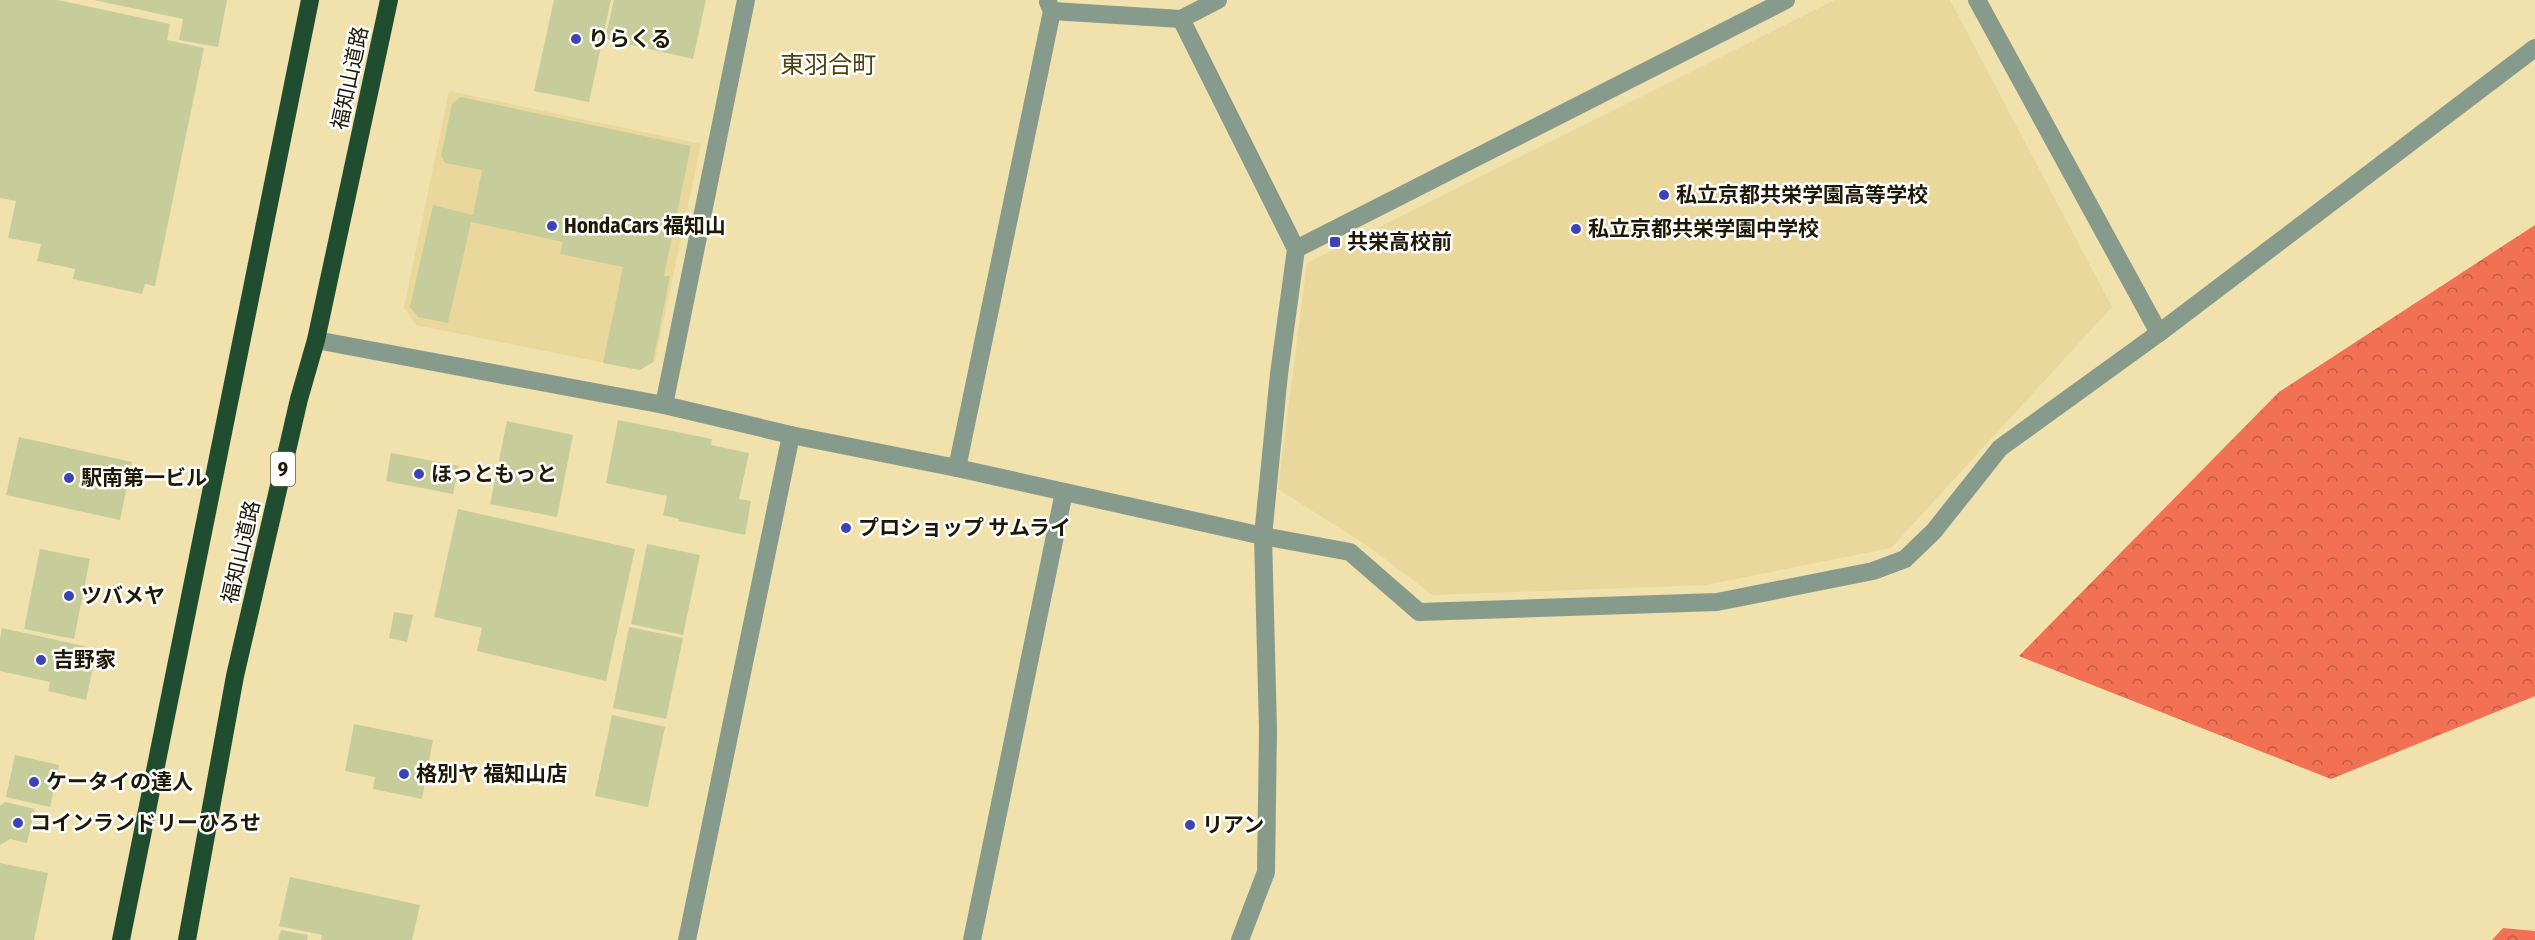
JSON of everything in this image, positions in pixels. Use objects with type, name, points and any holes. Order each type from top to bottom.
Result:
[{"type":"highway","name":"福知山道路","points":[[121,940],[310,0]]},
{"type":"highway","name":"福知山道路","points":[[187,940],[236,676],[299,399],[316,340],[389,0]]},
{"type":"street","points":[[663,405],[746,0]]},
{"type":"street","points":[[957,468],[1050,6],[1180,20],[1218,0]]},
{"type":"street","points":[[1296,249],[1786,0]]},
{"type":"street","points":[[1977,0],[2159,333]]},
{"type":"street","points":[[1180,20],[1296,249],[1279,374],[1263,536],[1268,730],[1266,872],[1240,940]]},
{"type":"street","points":[[316,340],[663,405],[791,435],[957,468],[1263,536],[1350,552],[1419,612],[1717,602],[1873,571],[1905,559],[1934,531],[2000,448],[2159,333],[2535,48]]},
{"type":"street","points":[[687,940],[791,435]]},
{"type":"street","points":[[972,940],[1064,492]]},
{"type":"shaded area","points":[[1835,0],[1950,0],[2112,307],[1891,548],[1706,585],[1433,595],[1366,545],[1278,489],[1307,263]]},
{"type":"shaded area","name":"HondaCars 福知山","points":[[449,91],[701,144],[655,361],[640,370],[416,325],[404,308]]},
{"type":"green space","points":[[2535,225],[2535,696],[2331,779],[2019,656],[2279,392]]},
{"type":"green space","points":[[2503,928],[2535,931],[2535,940],[2492,940]]},
{"type":"building","points":[[0,0],[58,0],[170,24],[167,40],[204,48],[155,286],[145,284],[142,294],[73,279],[75,269],[37,261],[41,244],[8,238],[16,201],[0,198]]},
{"type":"building","points":[[94,0],[227,0],[218,47],[179,40],[183,19]]},
{"type":"building","points":[[554,0],[611,0],[589,102],[534,91]]},
{"type":"building","points":[[614,0],[706,0],[693,59],[605,39]]},
{"type":"building","name":"HondaCars 福知山","points":[[460,97],[691,146],[664,276],[670,276],[653,362],[640,370],[603,363],[623,267],[560,254],[563,242],[471,222],[448,323],[418,317],[410,307],[433,205],[473,215],[482,170],[445,163],[441,156],[452,104]]},
{"type":"building","points":[[618,420],[712,439],[711,445],[749,453],[739,499],[751,501],[745,535],[679,521],[679,519],[663,515],[667,496],[606,483]]},
{"type":"building","points":[[507,421],[573,435],[557,517],[490,504]]},
{"type":"building","name":"駅南第一ビル","points":[[19,437],[132,462],[120,520],[6,495]]},
{"type":"building","points":[[391,453],[459,466],[453,494],[386,481]]},
{"type":"building","points":[[458,509],[635,549],[606,681],[477,651],[482,628],[434,617]]},
{"type":"building","points":[[647,544],[700,555],[683,635],[631,624]]},
{"type":"building","points":[[40,549],[90,559],[74,639],[24,629]]},
{"type":"building","points":[[394,612],[413,615],[407,642],[389,638]]},
{"type":"building","points":[[629,627],[683,638],[666,719],[613,708]]},
{"type":"building","points":[[2,628],[97,649],[86,700],[48,691],[50,682],[0,671]]},
{"type":"building","points":[[612,715],[665,727],[648,807],[595,796]]},
{"type":"building","points":[[354,724],[433,740],[422,799],[373,789],[375,777],[345,771]]},
{"type":"building","points":[[15,755],[59,765],[50,807],[6,797]]},
{"type":"building","points":[[5,802],[35,809],[27,843],[10,839],[0,845],[0,806]]},
{"type":"building","points":[[0,863],[48,873],[34,940],[0,940]]},
{"type":"building","points":[[290,877],[420,905],[412,940],[321,940],[322,935],[279,926]]},
{"type":"building","points":[[281,930],[308,935],[307,940],[278,940]]},
{"type":"place","name":"りらくる","points":[[576,39]]},
{"type":"place","name":"私立京都共栄学園高等学校","points":[[1664,195]]},
{"type":"place","name":"HondaCars 福知山","points":[[552,226]]},
{"type":"place","name":"私立京都共栄学園中学校","points":[[1576,229]]},
{"type":"place","name":"共栄高校前","points":[[1335,242]]},
{"type":"place","name":"ほっともっと","points":[[419,474]]},
{"type":"place","name":"駅南第一ビル","points":[[69,478]]},
{"type":"place","name":"プロショップ サムライ","points":[[846,528]]},
{"type":"place","name":"ツバメヤ","points":[[69,596]]},
{"type":"place","name":"吉野家","points":[[41,660]]},
{"type":"place","name":"格別ヤ 福知山店","points":[[404,774]]},
{"type":"place","name":"ケータイの達人","points":[[34,782]]},
{"type":"place","name":"コインランドリーひろせ","points":[[18,823]]},
{"type":"place","name":"リアン","points":[[1190,825]]},
{"type":"district","name":"東羽合町","points":[[828,65]]}]
